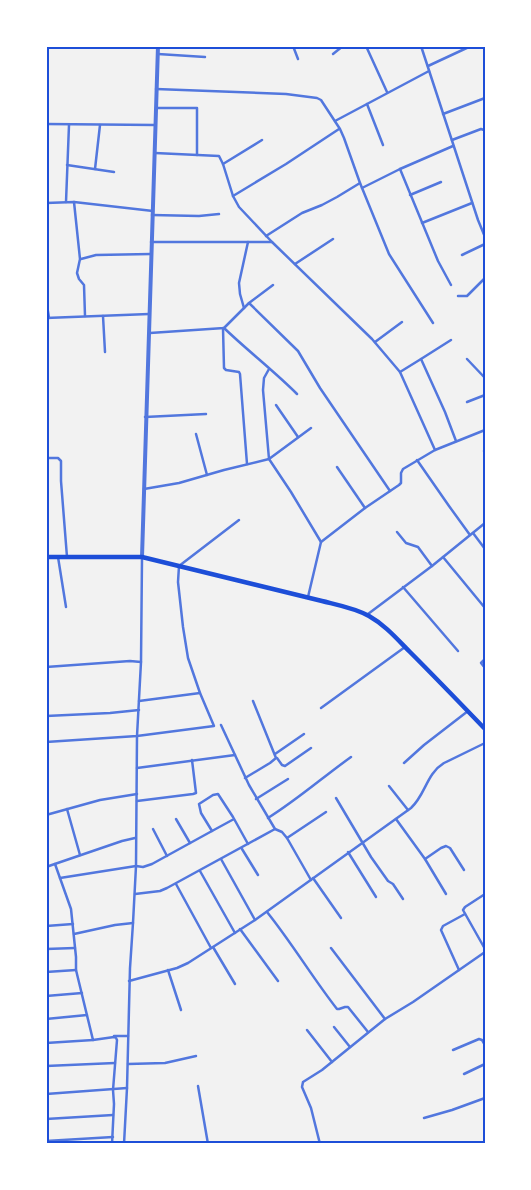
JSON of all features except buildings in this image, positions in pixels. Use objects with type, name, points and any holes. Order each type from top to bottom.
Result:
[{"type":"highway","points":[[46,557],[142,557],[350,608],[367,615],[384,627],[485,729]]},
{"type":"street","points":[[124,1144],[129,981],[136,866],[136,736],[140,701],[145,417],[158,46]]},
{"type":"street","points":[[293,46],[298,59]]},
{"type":"street","points":[[333,54],[343,46]]},
{"type":"street","points":[[366,46],[387,92]]},
{"type":"street","points":[[421,46],[472,203],[485,237]]},
{"type":"street","points":[[428,66],[471,46]]},
{"type":"street","points":[[158,54],[205,56]]},
{"type":"street","points":[[335,121],[429,71]]},
{"type":"street","points":[[156,89],[286,94],[321,100],[340,129],[389,254],[433,322]]},
{"type":"street","points":[[443,114],[485,98]]},
{"type":"street","points":[[367,104],[383,145]]},
{"type":"street","points":[[156,108],[196,108],[198,155]]},
{"type":"street","points":[[46,124],[156,126]]},
{"type":"street","points":[[66,202],[69,125]]},
{"type":"street","points":[[95,169],[100,125]]},
{"type":"street","points":[[233,196],[340,129]]},
{"type":"street","points":[[452,140],[481,129],[485,132]]},
{"type":"street","points":[[223,164],[262,140]]},
{"type":"street","points":[[362,188],[453,146]]},
{"type":"street","points":[[155,153],[219,156],[233,196],[239,207],[272,242],[375,342],[400,372],[435,450]]},
{"type":"street","points":[[67,165],[114,172]]},
{"type":"street","points":[[400,169],[438,261],[451,286]]},
{"type":"street","points":[[410,195],[441,182]]},
{"type":"street","points":[[266,236],[302,213],[330,202],[360,183]]},
{"type":"street","points":[[46,202],[74,202],[153,213],[199,216],[219,214]]},
{"type":"street","points":[[74,202],[80,259],[77,273],[79,280],[84,285],[85,316]]},
{"type":"street","points":[[422,223],[472,203]]},
{"type":"street","points":[[295,264],[333,239]]},
{"type":"street","points":[[152,242],[272,242]]},
{"type":"street","points":[[244,308],[239,283],[248,242]]},
{"type":"street","points":[[462,255],[485,244]]},
{"type":"street","points":[[80,259],[96,255],[151,254]]},
{"type":"street","points":[[458,296],[467,296],[485,278]]},
{"type":"street","points":[[148,333],[224,328],[244,308],[274,285]]},
{"type":"street","points":[[46,300],[47,318],[149,314]]},
{"type":"street","points":[[249,304],[298,351],[320,388],[390,491]]},
{"type":"street","points":[[104,316],[105,352]]},
{"type":"street","points":[[375,342],[402,322]]},
{"type":"street","points":[[224,328],[297,394]]},
{"type":"street","points":[[224,328],[224,368],[239,372],[240,374],[247,464]]},
{"type":"street","points":[[400,372],[451,340]]},
{"type":"street","points":[[421,359],[456,441]]},
{"type":"street","points":[[467,359],[485,378]]},
{"type":"street","points":[[269,369],[264,378],[263,390],[269,459],[320,542]]},
{"type":"street","points":[[467,402],[485,395]]},
{"type":"street","points":[[276,405],[298,437]]},
{"type":"street","points":[[145,417],[206,414]]},
{"type":"street","points":[[144,489],[269,459],[311,428]]},
{"type":"street","points":[[308,598],[320,542],[401,483],[402,471],[417,460],[435,450],[485,430]]},
{"type":"street","points":[[196,434],[206,475]]},
{"type":"street","points":[[46,458],[58,458],[61,461],[67,557]]},
{"type":"street","points":[[417,460],[448,506],[485,549]]},
{"type":"street","points":[[337,467],[365,508]]},
{"type":"street","points":[[46,742],[136,736],[214,726],[188,658],[182,628],[178,582],[179,566],[239,520]]},
{"type":"street","points":[[367,615],[444,558],[485,523]]},
{"type":"street","points":[[396,532],[406,543],[418,546],[432,566]]},
{"type":"street","points":[[58,557],[66,607]]},
{"type":"street","points":[[444,558],[485,608]]},
{"type":"street","points":[[403,587],[458,651]]},
{"type":"street","points":[[321,708],[405,647]]},
{"type":"street","points":[[485,659],[481,663],[485,668]]},
{"type":"street","points":[[46,667],[140,662]]},
{"type":"street","points":[[140,701],[200,693]]},
{"type":"street","points":[[253,700],[282,765],[285,766],[311,748]]},
{"type":"street","points":[[46,716],[138,711]]},
{"type":"street","points":[[404,763],[468,711]]},
{"type":"street","points":[[220,725],[245,778],[268,818],[275,829],[282,832],[287,838],[312,879],[341,918]]},
{"type":"street","points":[[245,778],[274,761],[276,755],[304,734]]},
{"type":"street","points":[[129,981],[183,966],[255,920],[408,810],[418,801],[431,774],[438,767],[485,743]]},
{"type":"street","points":[[137,768],[235,754]]},
{"type":"street","points":[[268,818],[290,804],[351,757]]},
{"type":"street","points":[[137,801],[196,793],[192,760]]},
{"type":"street","points":[[256,798],[288,779]]},
{"type":"street","points":[[389,786],[408,810]]},
{"type":"street","points":[[46,815],[100,800],[137,794]]},
{"type":"street","points":[[212,831],[199,806],[200,803],[216,794],[249,844]]},
{"type":"street","points":[[336,798],[377,866],[403,899]]},
{"type":"street","points":[[67,809],[80,855]]},
{"type":"street","points":[[287,838],[326,812]]},
{"type":"street","points":[[176,819],[190,843]]},
{"type":"street","points":[[60,878],[145,866],[234,819]]},
{"type":"street","points":[[396,819],[425,859],[446,894]]},
{"type":"street","points":[[134,894],[163,890],[275,829]]},
{"type":"street","points":[[153,830],[167,856]]},
{"type":"street","points":[[46,867],[135,837]]},
{"type":"street","points":[[425,859],[447,846],[464,870]]},
{"type":"street","points":[[241,848],[258,875]]},
{"type":"street","points":[[348,852],[376,897]]},
{"type":"street","points":[[221,859],[255,920]]},
{"type":"street","points":[[55,864],[71,906],[76,970],[92,1040]]},
{"type":"street","points":[[200,870],[235,933]]},
{"type":"street","points":[[176,883],[212,948],[235,984]]},
{"type":"street","points":[[320,1144],[311,1108],[302,1084],[385,1019],[459,970],[485,950],[463,911],[464,908],[485,894]]},
{"type":"street","points":[[266,912],[282,930],[320,987],[340,1010],[348,1007],[368,1032]]},
{"type":"street","points":[[459,970],[441,930],[443,926],[465,914]]},
{"type":"street","points":[[46,926],[73,924]]},
{"type":"street","points":[[74,934],[115,925],[133,924]]},
{"type":"street","points":[[240,929],[278,981]]},
{"type":"street","points":[[46,948],[75,948]]},
{"type":"street","points":[[331,948],[385,1019]]},
{"type":"street","points":[[46,972],[76,970]]},
{"type":"street","points":[[168,970],[180,1010]]},
{"type":"street","points":[[46,996],[82,993]]},
{"type":"street","points":[[46,1019],[87,1015]]},
{"type":"street","points":[[334,1027],[350,1046]]},
{"type":"street","points":[[307,1030],[332,1062]]},
{"type":"street","points":[[46,1043],[128,1036]]},
{"type":"street","points":[[111,1037],[117,1040],[113,1090],[112,1144]]},
{"type":"street","points":[[453,1050],[479,1038],[485,1045]]},
{"type":"street","points":[[127,1064],[165,1063],[196,1056]]},
{"type":"street","points":[[46,1066],[115,1063]]},
{"type":"street","points":[[464,1074],[485,1064]]},
{"type":"street","points":[[198,1086],[208,1144]]},
{"type":"street","points":[[46,1094],[125,1088]]},
{"type":"street","points":[[424,1118],[485,1098]]},
{"type":"street","points":[[46,1119],[113,1115]]},
{"type":"street","points":[[46,1141],[113,1137]]}]
